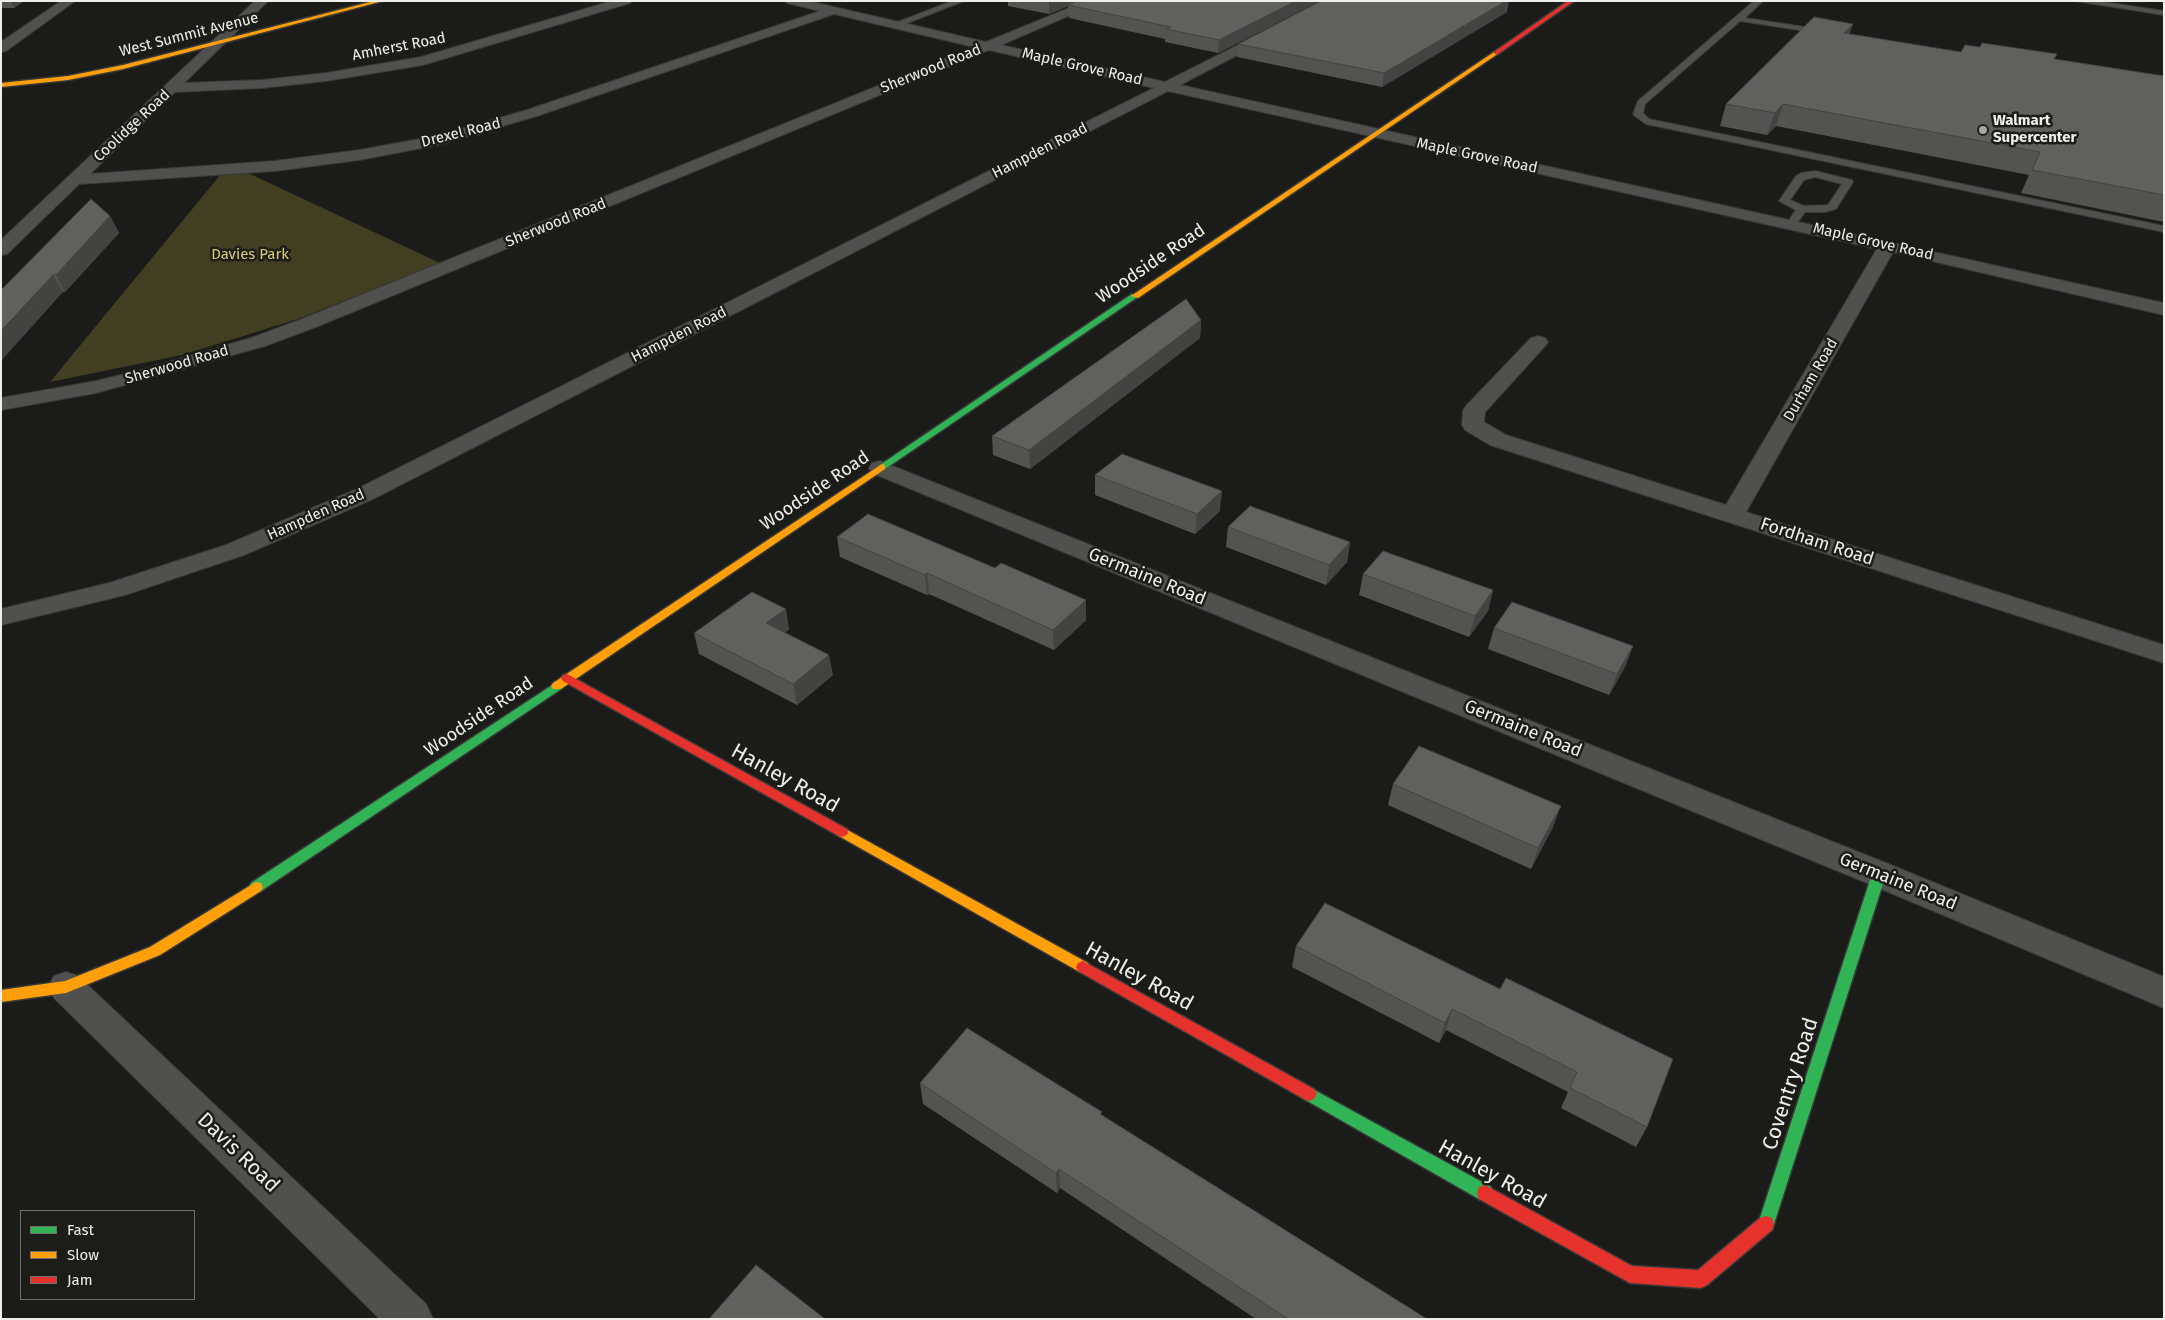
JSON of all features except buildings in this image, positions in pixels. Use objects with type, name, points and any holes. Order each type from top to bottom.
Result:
[{"type":"street","points":[[1,48],[68,1]]},
{"type":"street","name":"Coolidge Road","points":[[1,250],[262,1]]},
{"type":"street","name":"West Summit Avenue","points":[[1,85],[77,76],[219,43],[381,1]]},
{"type":"street","name":"Amherst Road","points":[[172,88],[262,84],[326,77],[423,61],[626,1]]},
{"type":"street","name":"Maple Grove Road","points":[[791,1],[1375,134],[1791,224],[2164,309]]},
{"type":"street","name":"Sherwood Road","points":[[1,404],[96,387],[258,342],[309,323],[1097,1]]},
{"type":"street","name":"Hampden Road","points":[[1,617],[116,589],[235,550],[365,494],[1335,1]]},
{"type":"street","name":"Woodside Road","points":[[1,996],[66,987],[155,951],[210,918],[1572,1]]},
{"type":"street","name":"Drexel Road","points":[[74,180],[275,166],[359,155],[438,140],[532,113],[832,11]]},
{"type":"street","name":"Durham Road","points":[[1733,514],[1888,246]]},
{"type":"street","name":"Fordham Road","points":[[1538,342],[1474,411],[1473,425],[1498,440],[2164,654]]},
{"type":"street","name":"Germaine Road","points":[[880,468],[1878,874],[2164,993]]},
{"type":"street","name":"Hanley Road","points":[[567,678],[1630,1274],[1701,1279]]},
{"type":"street","name":"Coventry Road","points":[[1701,1279],[1765,1226],[1878,874]]},
{"type":"street","name":"Davis Road","points":[[66,987],[410,1319]]},
{"type":"lane","points":[[894,25],[960,1]]},
{"type":"lane","points":[[1759,1],[1641,102],[1638,114],[1646,121],[2164,229]]},
{"type":"lane","points":[[2079,1],[2164,13]]},
{"type":"lane","points":[[2139,10],[2142,1]]},
{"type":"lane","points":[[1739,19],[1834,34]]},
{"type":"lane","points":[[1815,174],[1848,182],[1832,206],[1825,209],[1802,209],[1784,200],[1800,178],[1805,175],[1815,174]]},
{"type":"lane","points":[[1791,224],[1802,209]]},
{"type":"green space","name":"Davies Park","points":[[248,173],[440,263],[298,319],[182,355],[50,382],[221,174]]},
{"type":"traffic: fast","points":[[882,467],[1135,296]]},
{"type":"traffic: fast","points":[[256,887],[557,686]]},
{"type":"traffic: fast","points":[[1766,1224],[1879,874]]},
{"type":"traffic: fast","points":[[1309,1094],[1485,1193]]},
{"type":"traffic: slow","points":[[1,85],[68,78],[123,67],[381,1]]},
{"type":"traffic: slow","points":[[1135,296],[1496,53]]},
{"type":"traffic: slow","points":[[557,686],[882,467]]},
{"type":"traffic: slow","points":[[842,832],[1083,967]]},
{"type":"traffic: slow","points":[[1,996],[66,987],[155,951],[256,887]]},
{"type":"traffic: jam","points":[[1496,53],[1572,1]]},
{"type":"traffic: jam","points":[[567,678],[842,832]]},
{"type":"traffic: jam","points":[[1083,967],[1309,1094]]},
{"type":"traffic: jam","points":[[1485,1193],[1630,1274],[1701,1279],[1766,1224]]},
{"type":"place","name":"Walmart Supercenter","points":[[1983,130]]}]
